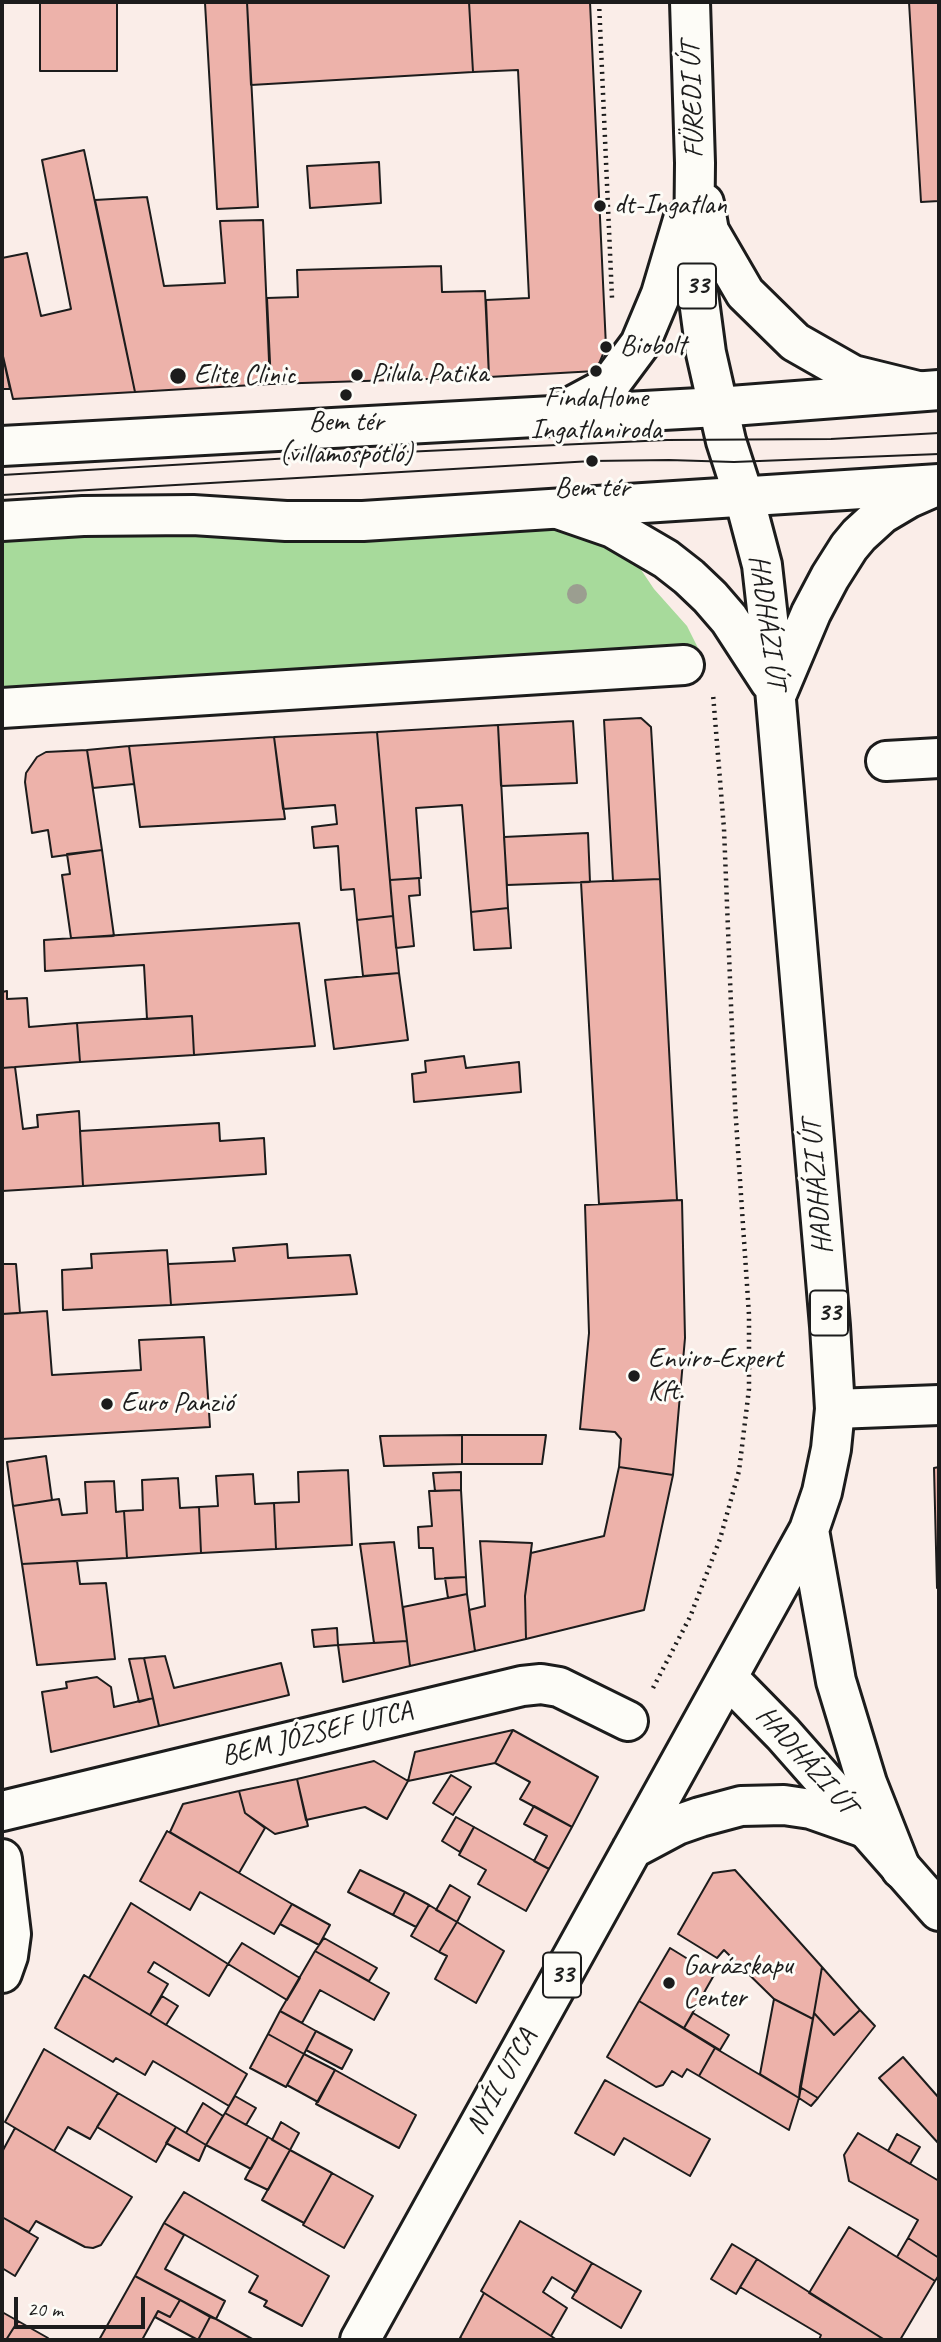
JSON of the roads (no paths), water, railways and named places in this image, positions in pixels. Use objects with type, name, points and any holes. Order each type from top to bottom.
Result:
[{"type":"main road","name":"FÜREDI ÚT","points":[[690,2],[695,163],[694,263],[706,353],[718,407]]},
{"type":"main road","points":[[695,163],[709,231],[745,293],[794,342],[853,375],[929,391]]},
{"type":"main road","points":[[554,416],[608,387],[640,344],[680,234],[695,163]]},
{"type":"main road","points":[[2,446],[718,407],[929,391]]},
{"type":"main road","name":"HADHÁZI ÚT","points":[[718,407],[762,565],[777,693],[835,1409],[831,1449],[822,1492],[809,1530],[728,1678],[783,1734],[939,1911]]},
{"type":"main road","points":[[2,521],[83,516],[193,515],[286,521],[363,521],[939,484]]},
{"type":"main road","points":[[777,693],[815,604],[849,547],[882,514],[939,484]]},
{"type":"main road","points":[[558,509],[613,528],[666,559],[689,577],[729,618],[777,693]]},
{"type":"main road","points":[[2,708],[698,676]]},
{"type":"main road","points":[[886,761],[939,758]]},
{"type":"main road","points":[[835,1409],[939,1405]]},
{"type":"main road","points":[[809,1530],[836,1681],[867,1783],[901,1869]]},
{"type":"main road","name":"NYÍL UTCA","points":[[360,2340],[728,1678]]},
{"type":"main road","name":"BEM JÓZSEF UTCA","points":[[2,1811],[531,1684],[559,1687],[639,1707]]},
{"type":"main road","points":[[632,1849],[700,1816],[761,1804],[811,1809],[868,1829]]},
{"type":"main road","points":[[2,1859],[11,1934],[2,1973]]},
{"type":"tram line","points":[[2,475],[360,454],[667,440],[831,439],[939,433]]},
{"type":"tram line","points":[[2,495],[592,461],[734,462],[939,454]]},
{"type":"place","name":"dt-Ingatlan","points":[[600,206]]},
{"type":"place","name":"Biobolt","points":[[606,347]]},
{"type":"place","name":"FindaHome Ingatlaniroda","points":[[596,371]]},
{"type":"place","name":"Pilula Patika","points":[[357,375]]},
{"type":"place","name":"Elite Clinic","points":[[178,376]]},
{"type":"place","name":"Bem tér (villamospótló)","points":[[346,395]]},
{"type":"place","name":"Bem tér","points":[[592,461]]},
{"type":"place","name":"Enviro-Expert Kft.","points":[[634,1376]]},
{"type":"place","name":"Euro Panzió","points":[[107,1404]]},
{"type":"place","name":"Garázskapu Center","points":[[669,1983]]}]
